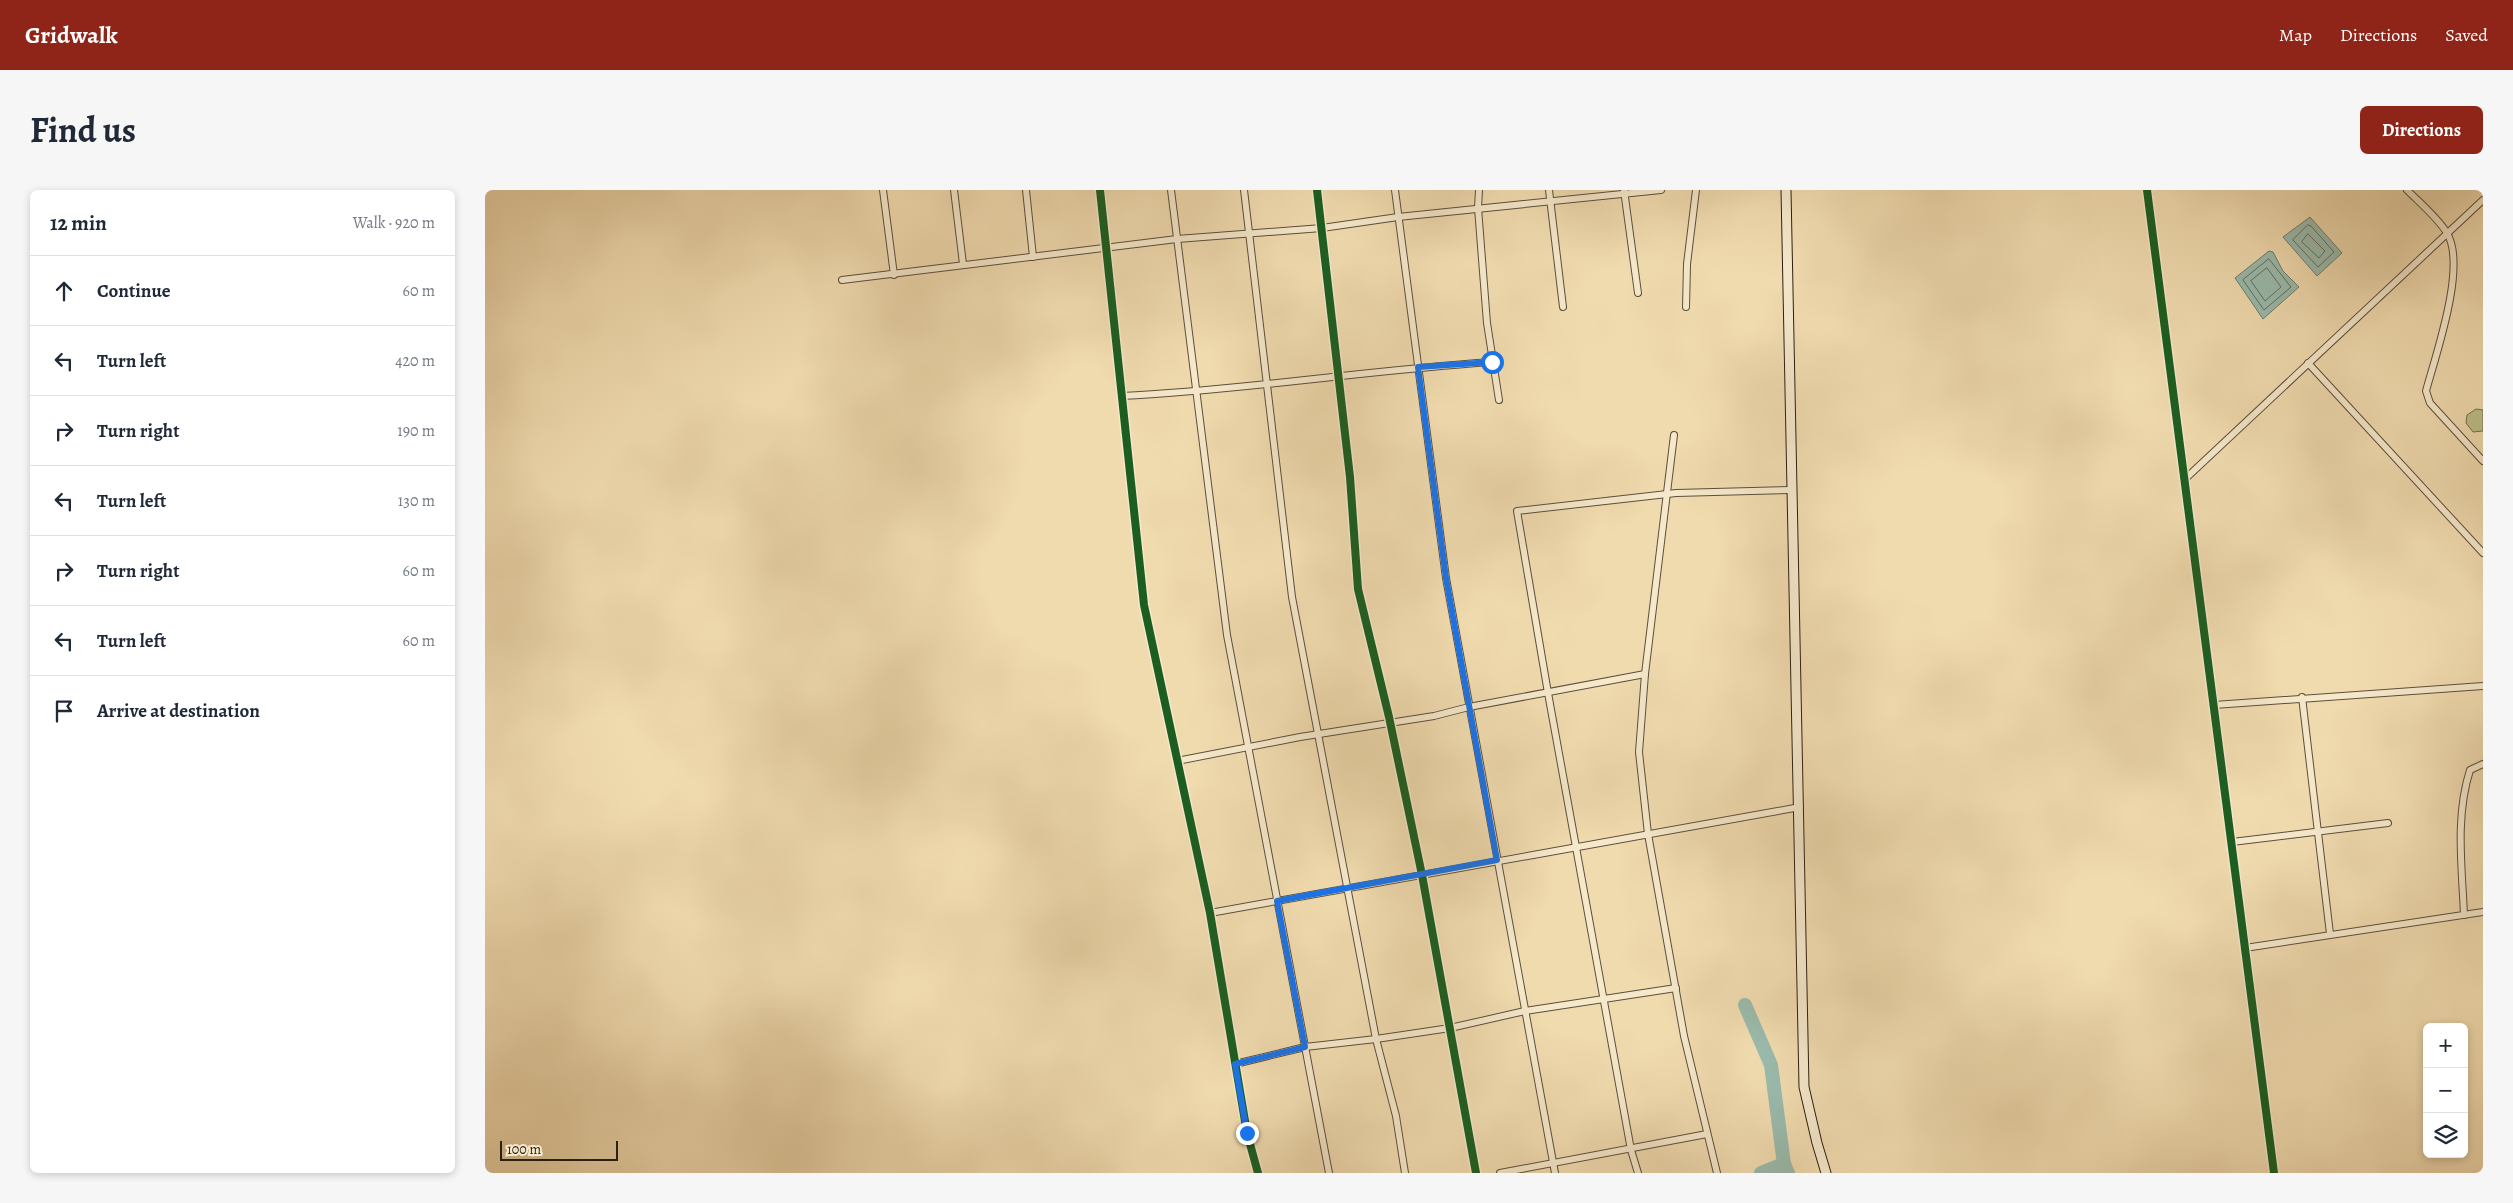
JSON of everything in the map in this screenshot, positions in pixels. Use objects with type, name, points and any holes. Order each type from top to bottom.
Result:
[{"type":"main road","points":[[1787,190],[1804,1087],[1826,1173]]},
{"type":"street","points":[[883,190],[894,275]]},
{"type":"street","points":[[954,190],[963,264]]},
{"type":"street","points":[[1026,190],[1033,257]]},
{"type":"street","points":[[1100,190],[1144,605],[1210,913],[1247,1133],[1258,1173]]},
{"type":"street","points":[[1171,190],[1227,635],[1329,1173]]},
{"type":"street","points":[[1244,190],[1292,597],[1377,1039],[1396,1116],[1405,1173]]},
{"type":"street","points":[[1317,190],[1350,477],[1358,589],[1391,723],[1422,874],[1477,1173]]},
{"type":"street","points":[[1395,190],[1446,578],[1555,1173]]},
{"type":"street","points":[[1479,190],[1478,208],[1492,362],[1499,400]]},
{"type":"street","points":[[1549,190],[1563,308]]},
{"type":"street","points":[[842,280],[1177,239],[1322,228],[1478,208],[1624,192],[1661,190]]},
{"type":"street","points":[[1686,307],[1687,264],[1696,190]]},
{"type":"street","points":[[2147,190],[2274,1173]]},
{"type":"street","points":[[2407,190],[2447,233],[2455,258],[2453,281],[2427,391],[2430,403],[2483,460]]},
{"type":"street","points":[[1624,192],[1638,293]]},
{"type":"street","points":[[2185,479],[2483,200]]},
{"type":"street","points":[[1122,396],[1196,392],[1418,367],[1492,362]]},
{"type":"street","points":[[2308,363],[2483,553]]},
{"type":"street","points":[[1674,435],[1645,674],[1639,752],[1648,834],[1675,988],[1717,1173]]},
{"type":"street","points":[[1638,1173],[1631,1150],[1605,999],[1547,693],[1517,510],[1667,494],[1792,490]]},
{"type":"street","points":[[1177,762],[1319,734],[1434,716],[1469,707],[1645,674]]},
{"type":"street","points":[[2214,705],[2301,697],[2483,686]]},
{"type":"street","points":[[2301,697],[2330,934]]},
{"type":"street","points":[[2464,915],[2460,837],[2463,792],[2470,770],[2483,764]]},
{"type":"street","points":[[1210,913],[1497,860],[1800,808]]},
{"type":"street","points":[[2232,842],[2388,823]]},
{"type":"street","points":[[2245,948],[2483,912]]},
{"type":"street","points":[[1235,1064],[1305,1047],[1450,1028],[1525,1011],[1675,988]]},
{"type":"street","points":[[1500,1173],[1553,1162],[1631,1150],[1707,1134]]},
{"type":"green space","points":[[2476,409],[2483,410],[2483,431],[2473,432],[2466,423],[2467,415]]},
{"type":"water","points":[[2310,217],[2342,253],[2317,276],[2283,237]]},
{"type":"water","points":[[2269,251],[2273,252],[2283,271],[2299,287],[2263,319],[2235,278]]},
{"type":"waterway","points":[[1745,1005],[1771,1065],[1784,1164],[1788,1173]]},
{"type":"waterway","points":[[1761,1173],[1784,1164]]},
{"type":"cycle path","points":[[1100,190],[1144,605],[1210,913],[1247,1133],[1258,1173]]},
{"type":"cycle path","points":[[1317,190],[1350,477],[1358,589],[1389,717],[1422,875],[1476,1173]]},
{"type":"cycle path","points":[[2147,190],[2274,1173]]},
{"type":"route","points":[[1247,1133],[1235,1064],[1305,1047],[1277,901],[1497,860],[1446,578],[1418,367],[1492,362]]}]
